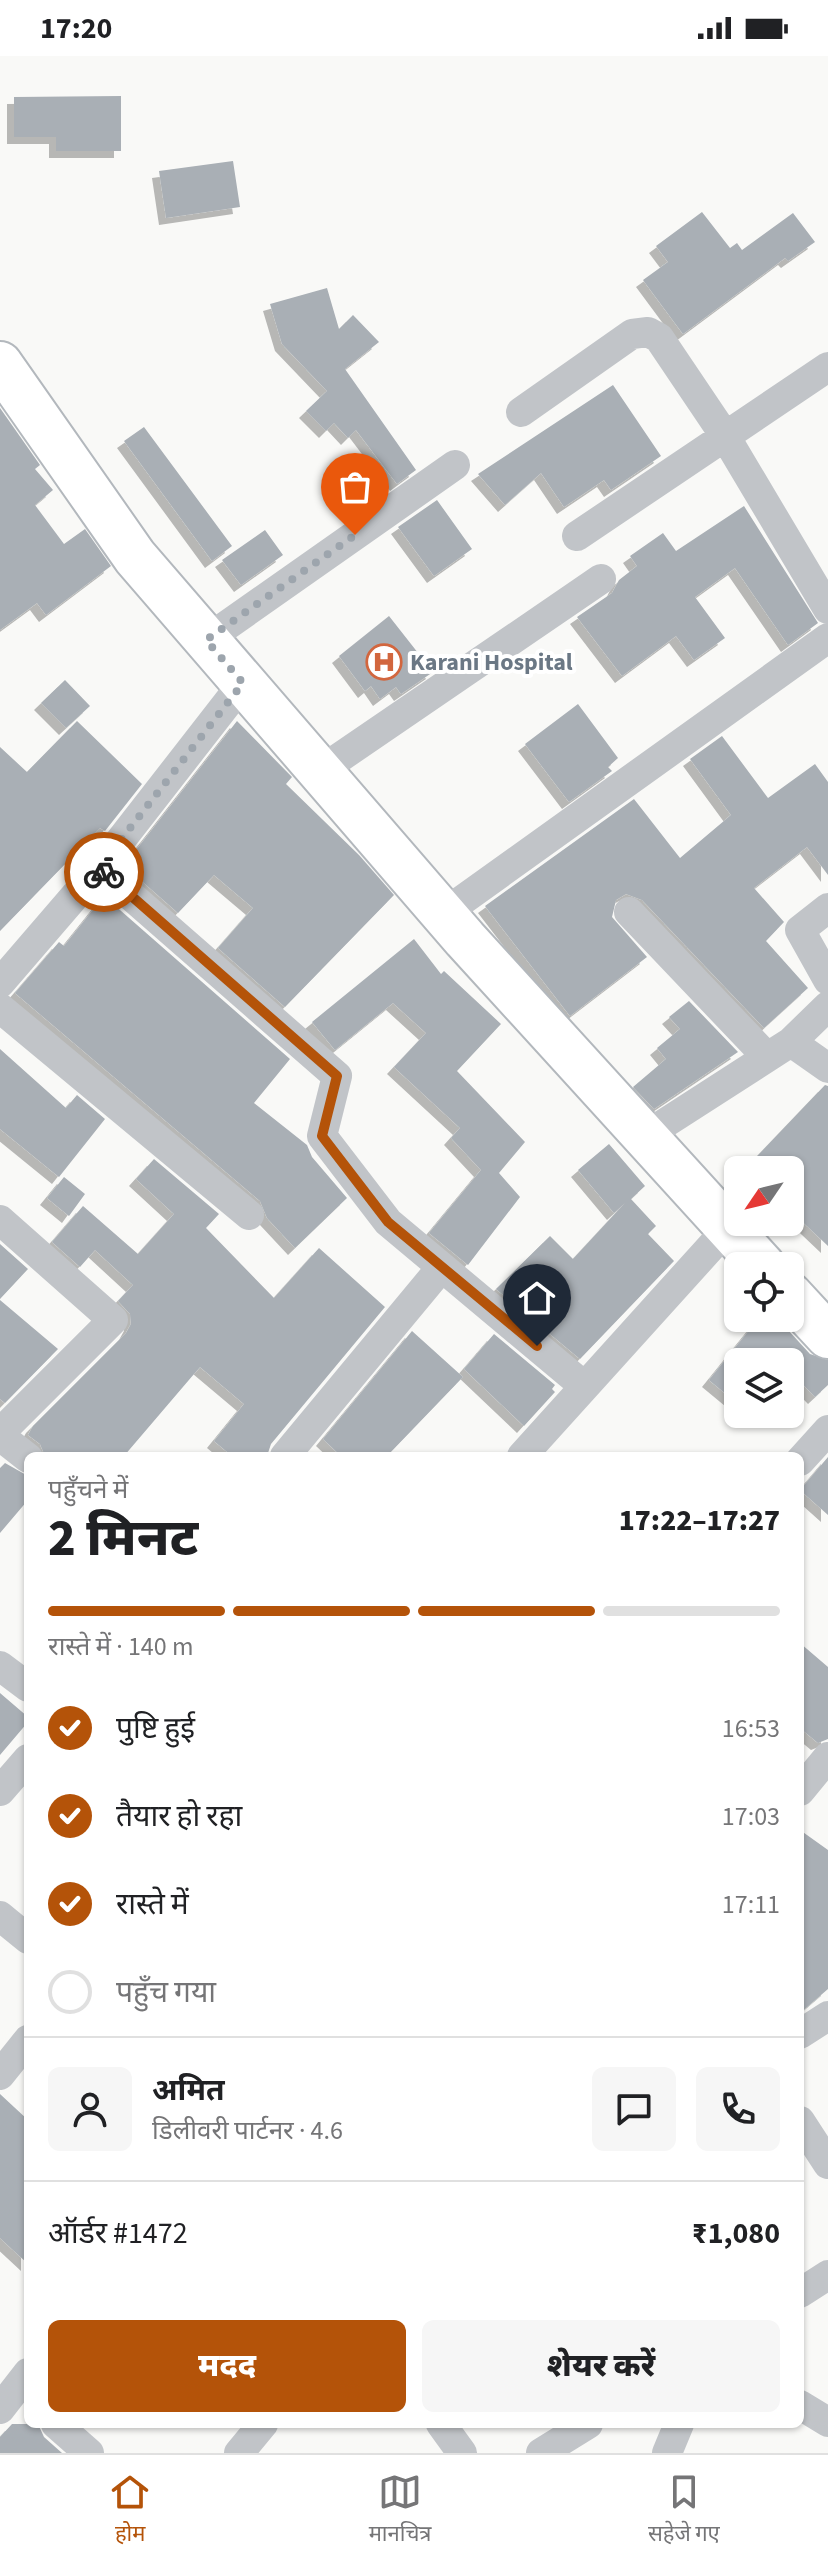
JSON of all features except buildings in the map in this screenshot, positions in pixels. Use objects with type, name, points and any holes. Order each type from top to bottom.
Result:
[{"type":"street","points":[[521,412],[632,334],[648,332],[668,348],[725,436],[828,609]]},
{"type":"street","points":[[0,364],[135,557],[443,914],[724,1224]]},
{"type":"street","points":[[577,536],[828,367]]},
{"type":"street","points":[[206,640],[455,465]]},
{"type":"street","points":[[320,771],[601,579]]},
{"type":"street","points":[[443,914],[828,638]]},
{"type":"street","points":[[0,983],[99,868],[243,683]]},
{"type":"street","points":[[99,868],[337,1076],[322,1136],[388,1222],[584,1386]]},
{"type":"street","points":[[828,908],[800,930],[828,980]]},
{"type":"street","points":[[629,912],[779,1049],[828,1068]]},
{"type":"street","points":[[645,1136],[779,1049],[828,1006]]},
{"type":"street","points":[[0,1008],[249,1215]]},
{"type":"street","points":[[0,1220],[113,1320],[0,1435],[24,1455]]},
{"type":"street","points":[[529,1452],[584,1386],[724,1232]]},
{"type":"street","points":[[735,1236],[750,1252]]},
{"type":"street","points":[[288,1452],[441,1268]]},
{"type":"street","points":[[804,1310],[828,1336]]},
{"type":"street","points":[[804,1457],[828,1430]]},
{"type":"street","points":[[0,1666],[24,1684]]},
{"type":"street","points":[[804,1786],[828,1757]]},
{"type":"street","points":[[0,1791],[24,1764]]},
{"type":"street","points":[[0,1916],[24,1936]]},
{"type":"street","points":[[804,2031],[828,2016]]},
{"type":"street","points":[[0,2075],[24,2045]]},
{"type":"street","points":[[804,2127],[828,2164]]},
{"type":"street","points":[[804,2290],[828,2275]]},
{"type":"street","points":[[804,2407],[828,2422]]},
{"type":"street","points":[[61,2428],[89,2453]]},
{"type":"street","points":[[239,2453],[260,2428]]},
{"type":"street","points":[[444,2428],[462,2453]]},
{"type":"street","points":[[541,2453],[582,2428]]},
{"type":"street","points":[[667,2453],[677,2428]]},
{"type":"way so far","points":[[104,872],[99,868],[243,683],[206,640],[355,535]]},
{"type":"place","name":"Karani Hospital","points":[[384,662]]},
{"type":"route","points":[[104,872],[337,1076],[322,1136],[388,1222],[537,1346]]}]
